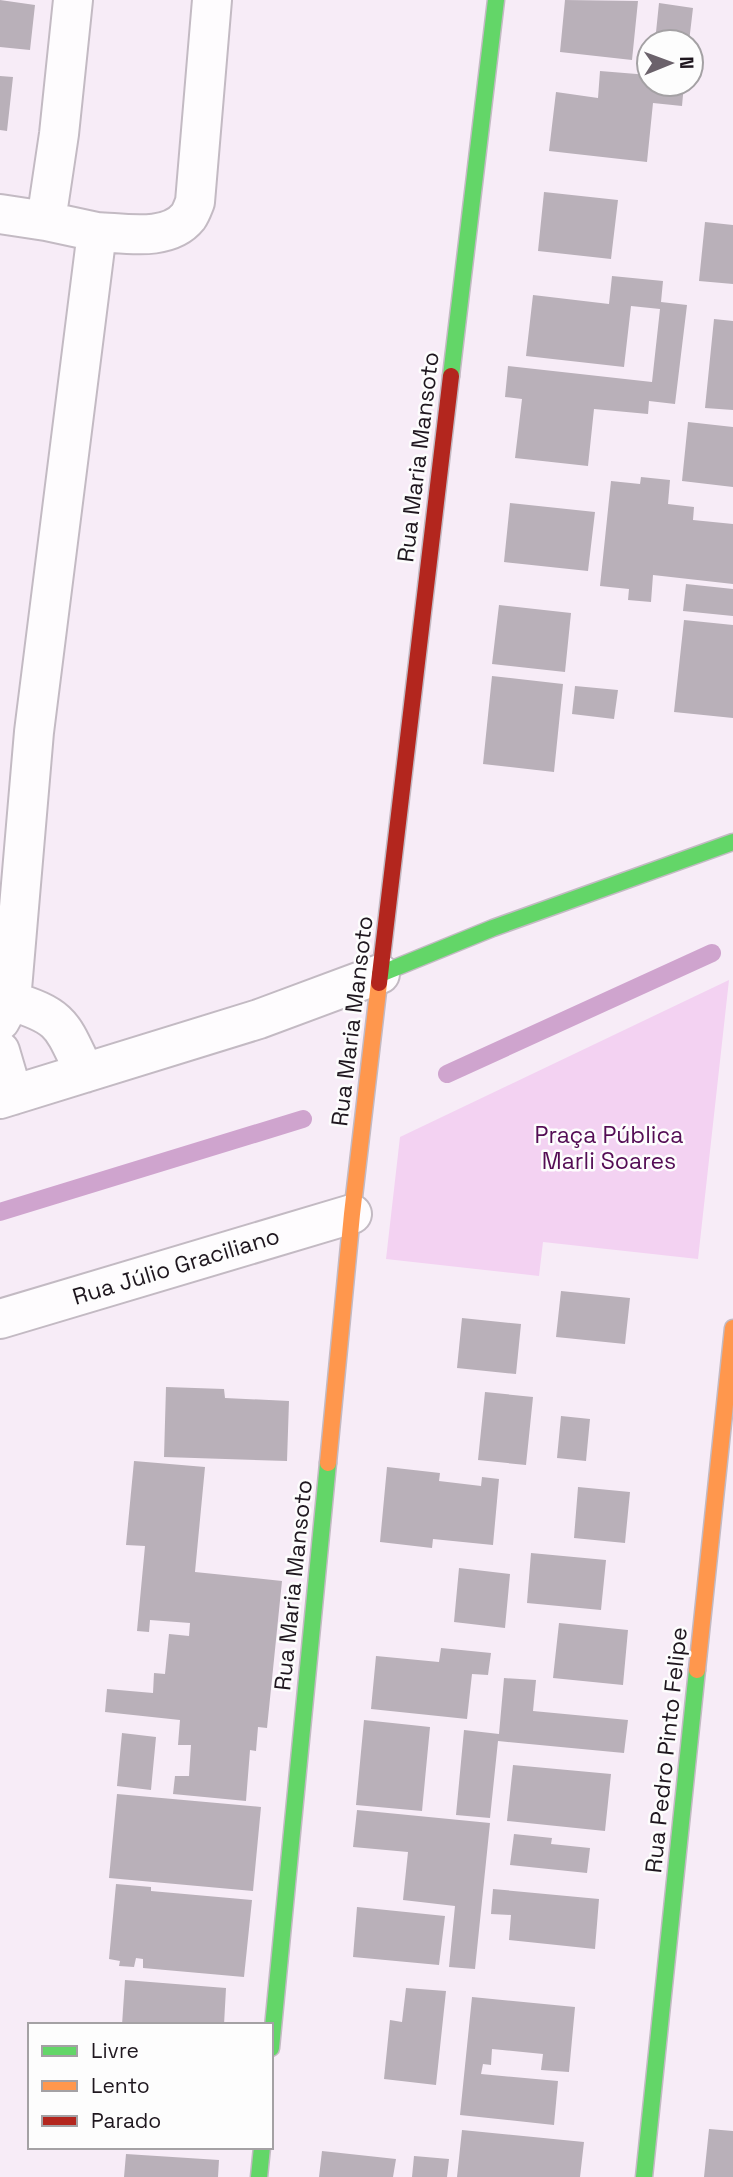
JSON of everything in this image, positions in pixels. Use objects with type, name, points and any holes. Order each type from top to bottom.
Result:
[{"type":"street","points":[[46,221],[59,134],[73,0]]},
{"type":"street","points":[[0,214],[97,232],[144,234],[166,231],[187,218],[195,202],[212,0]]},
{"type":"street","name":"Rua Maria Mansoto","points":[[273,2027],[352,1214],[496,0]]},
{"type":"street","points":[[85,1073],[62,1027],[51,1016],[6,1011],[34,732],[97,232]]},
{"type":"street","points":[[0,1051],[6,1097],[259,1019],[493,928],[733,842]]},
{"type":"street","name":"Rua Júlio Graciliano","points":[[0,1319],[352,1214]]},
{"type":"street","name":"Rua Pedro Pinto Felipe","points":[[644,2177],[733,1328]]},
{"type":"street","points":[[259,2177],[262,2149]]},
{"type":"green space","name":"Praça Pública Marli Soares","points":[[729,980],[698,1259],[543,1242],[539,1276],[386,1259],[400,1137]]},
{"type":"building","points":[[0,0],[35,5],[30,50],[0,47]]},
{"type":"building","points":[[565,0],[638,1],[632,60],[560,52]]},
{"type":"building","points":[[659,3],[693,8],[691,28],[656,28]]},
{"type":"building","points":[[600,71],[635,74],[635,98],[683,98],[682,106],[653,103],[647,162],[549,151],[556,92],[598,98]]},
{"type":"building","points":[[0,76],[13,77],[7,131],[0,130]]},
{"type":"building","points":[[544,192],[618,200],[611,259],[538,251]]},
{"type":"building","points":[[705,222],[733,225],[733,284],[699,281]]},
{"type":"building","points":[[612,276],[663,281],[661,302],[687,305],[675,404],[649,401],[648,414],[594,409],[588,466],[515,458],[522,399],[505,397],[508,366],[652,382],[660,309],[631,306],[624,367],[526,356],[533,295],[609,304]]},
{"type":"building","points":[[714,319],[733,321],[733,410],[705,408]]},
{"type":"building","points":[[688,422],[733,427],[733,487],[682,481]]},
{"type":"building","points":[[641,477],[670,480],[668,504],[694,507],[693,520],[733,524],[733,584],[653,575],[651,602],[628,600],[629,589],[600,586],[611,481],[640,484]]},
{"type":"building","points":[[510,503],[595,512],[588,571],[504,562]]},
{"type":"building","points":[[686,584],[733,589],[733,616],[683,611]]},
{"type":"building","points":[[499,605],[571,613],[565,672],[492,664]]},
{"type":"building","points":[[684,620],[733,625],[733,718],[674,712]]},
{"type":"building","points":[[492,676],[563,684],[554,772],[483,764]]},
{"type":"building","points":[[575,686],[618,690],[614,719],[572,714]]},
{"type":"building","points":[[561,1291],[630,1298],[625,1344],[556,1337]]},
{"type":"building","points":[[462,1318],[521,1324],[516,1374],[457,1368]]},
{"type":"building","points":[[166,1387],[224,1389],[225,1398],[289,1401],[287,1461],[164,1457]]},
{"type":"building","points":[[485,1392],[533,1397],[526,1465],[478,1460]]},
{"type":"building","points":[[561,1416],[590,1419],[586,1461],[557,1458]]},
{"type":"building","points":[[134,1461],[205,1467],[195,1572],[282,1581],[267,1728],[258,1727],[256,1751],[250,1750],[246,1801],[173,1794],[175,1776],[189,1776],[191,1745],[178,1745],[180,1720],[105,1712],[107,1689],[153,1693],[154,1673],[165,1674],[169,1634],[189,1636],[190,1623],[150,1620],[149,1632],[137,1631],[145,1546],[126,1545]]},
{"type":"building","points":[[387,1467],[440,1473],[439,1481],[481,1486],[482,1477],[499,1479],[493,1545],[433,1539],[432,1548],[380,1542]]},
{"type":"building","points":[[578,1487],[630,1492],[625,1543],[574,1538]]},
{"type":"building","points":[[531,1553],[606,1560],[601,1610],[527,1603]]},
{"type":"building","points":[[459,1568],[510,1574],[505,1628],[454,1622]]},
{"type":"building","points":[[559,1623],[628,1630],[623,1685],[553,1678]]},
{"type":"building","points":[[441,1648],[491,1653],[488,1675],[472,1674],[467,1719],[371,1709],[376,1656],[439,1662]]},
{"type":"building","points":[[504,1678],[536,1680],[533,1711],[628,1720],[624,1753],[498,1741],[490,1818],[456,1815],[464,1730],[499,1734]]},
{"type":"building","points":[[364,1720],[430,1727],[422,1811],[356,1805]]},
{"type":"building","points":[[122,1733],[156,1737],[151,1790],[117,1786]]},
{"type":"building","points":[[513,1765],[611,1774],[605,1831],[507,1821]]},
{"type":"building","points":[[117,1794],[261,1807],[253,1891],[109,1878]]},
{"type":"building","points":[[357,1810],[490,1823],[475,1969],[449,1967],[455,1906],[403,1900],[408,1852],[353,1847]]},
{"type":"building","points":[[514,1834],[552,1838],[551,1844],[590,1848],[587,1873],[510,1865]]},
{"type":"building","points":[[116,1884],[151,1887],[151,1891],[252,1900],[244,1977],[143,1968],[143,1959],[136,1958],[134,1967],[119,1966],[120,1961],[109,1959]]},
{"type":"building","points":[[493,1889],[599,1899],[595,1949],[509,1940],[511,1915],[491,1914]]},
{"type":"building","points":[[357,1907],[445,1916],[439,1965],[353,1957]]},
{"type":"building","points":[[125,1980],[226,1988],[224,2023],[122,2023]]},
{"type":"building","points":[[406,1988],[446,1991],[436,2085],[384,2079],[390,2020],[402,2022]]},
{"type":"building","points":[[472,1997],[575,2007],[569,2072],[541,2070],[543,2054],[492,2049],[491,2065],[483,2064],[481,2074],[558,2081],[554,2125],[460,2115]]},
{"type":"building","points":[[709,2129],[733,2131],[733,2177],[704,2177]]},
{"type":"building","points":[[462,2130],[584,2142],[580,2177],[457,2177]]},
{"type":"building","points":[[322,2151],[396,2159],[393,2177],[319,2177]]},
{"type":"building","points":[[126,2154],[219,2160],[218,2177],[124,2177]]},
{"type":"building","points":[[414,2156],[449,2159],[447,2177],[412,2177]]},
{"type":"waterway","points":[[447,1074],[712,953]]},
{"type":"waterway","points":[[0,1212],[303,1119]]},
{"type":"traffic: fast","points":[[451,376],[496,0]]},
{"type":"traffic: fast","points":[[380,974],[493,928],[733,842]]},
{"type":"traffic: fast","points":[[273,2027],[328,1463]]},
{"type":"traffic: fast","points":[[644,2177],[697,1670]]},
{"type":"traffic: fast","points":[[259,2177],[262,2149]]},
{"type":"traffic: slow","points":[[328,1463],[352,1214],[379,983]]},
{"type":"traffic: slow","points":[[697,1670],[733,1328]]},
{"type":"traffic: jam","points":[[379,983],[451,376]]}]
